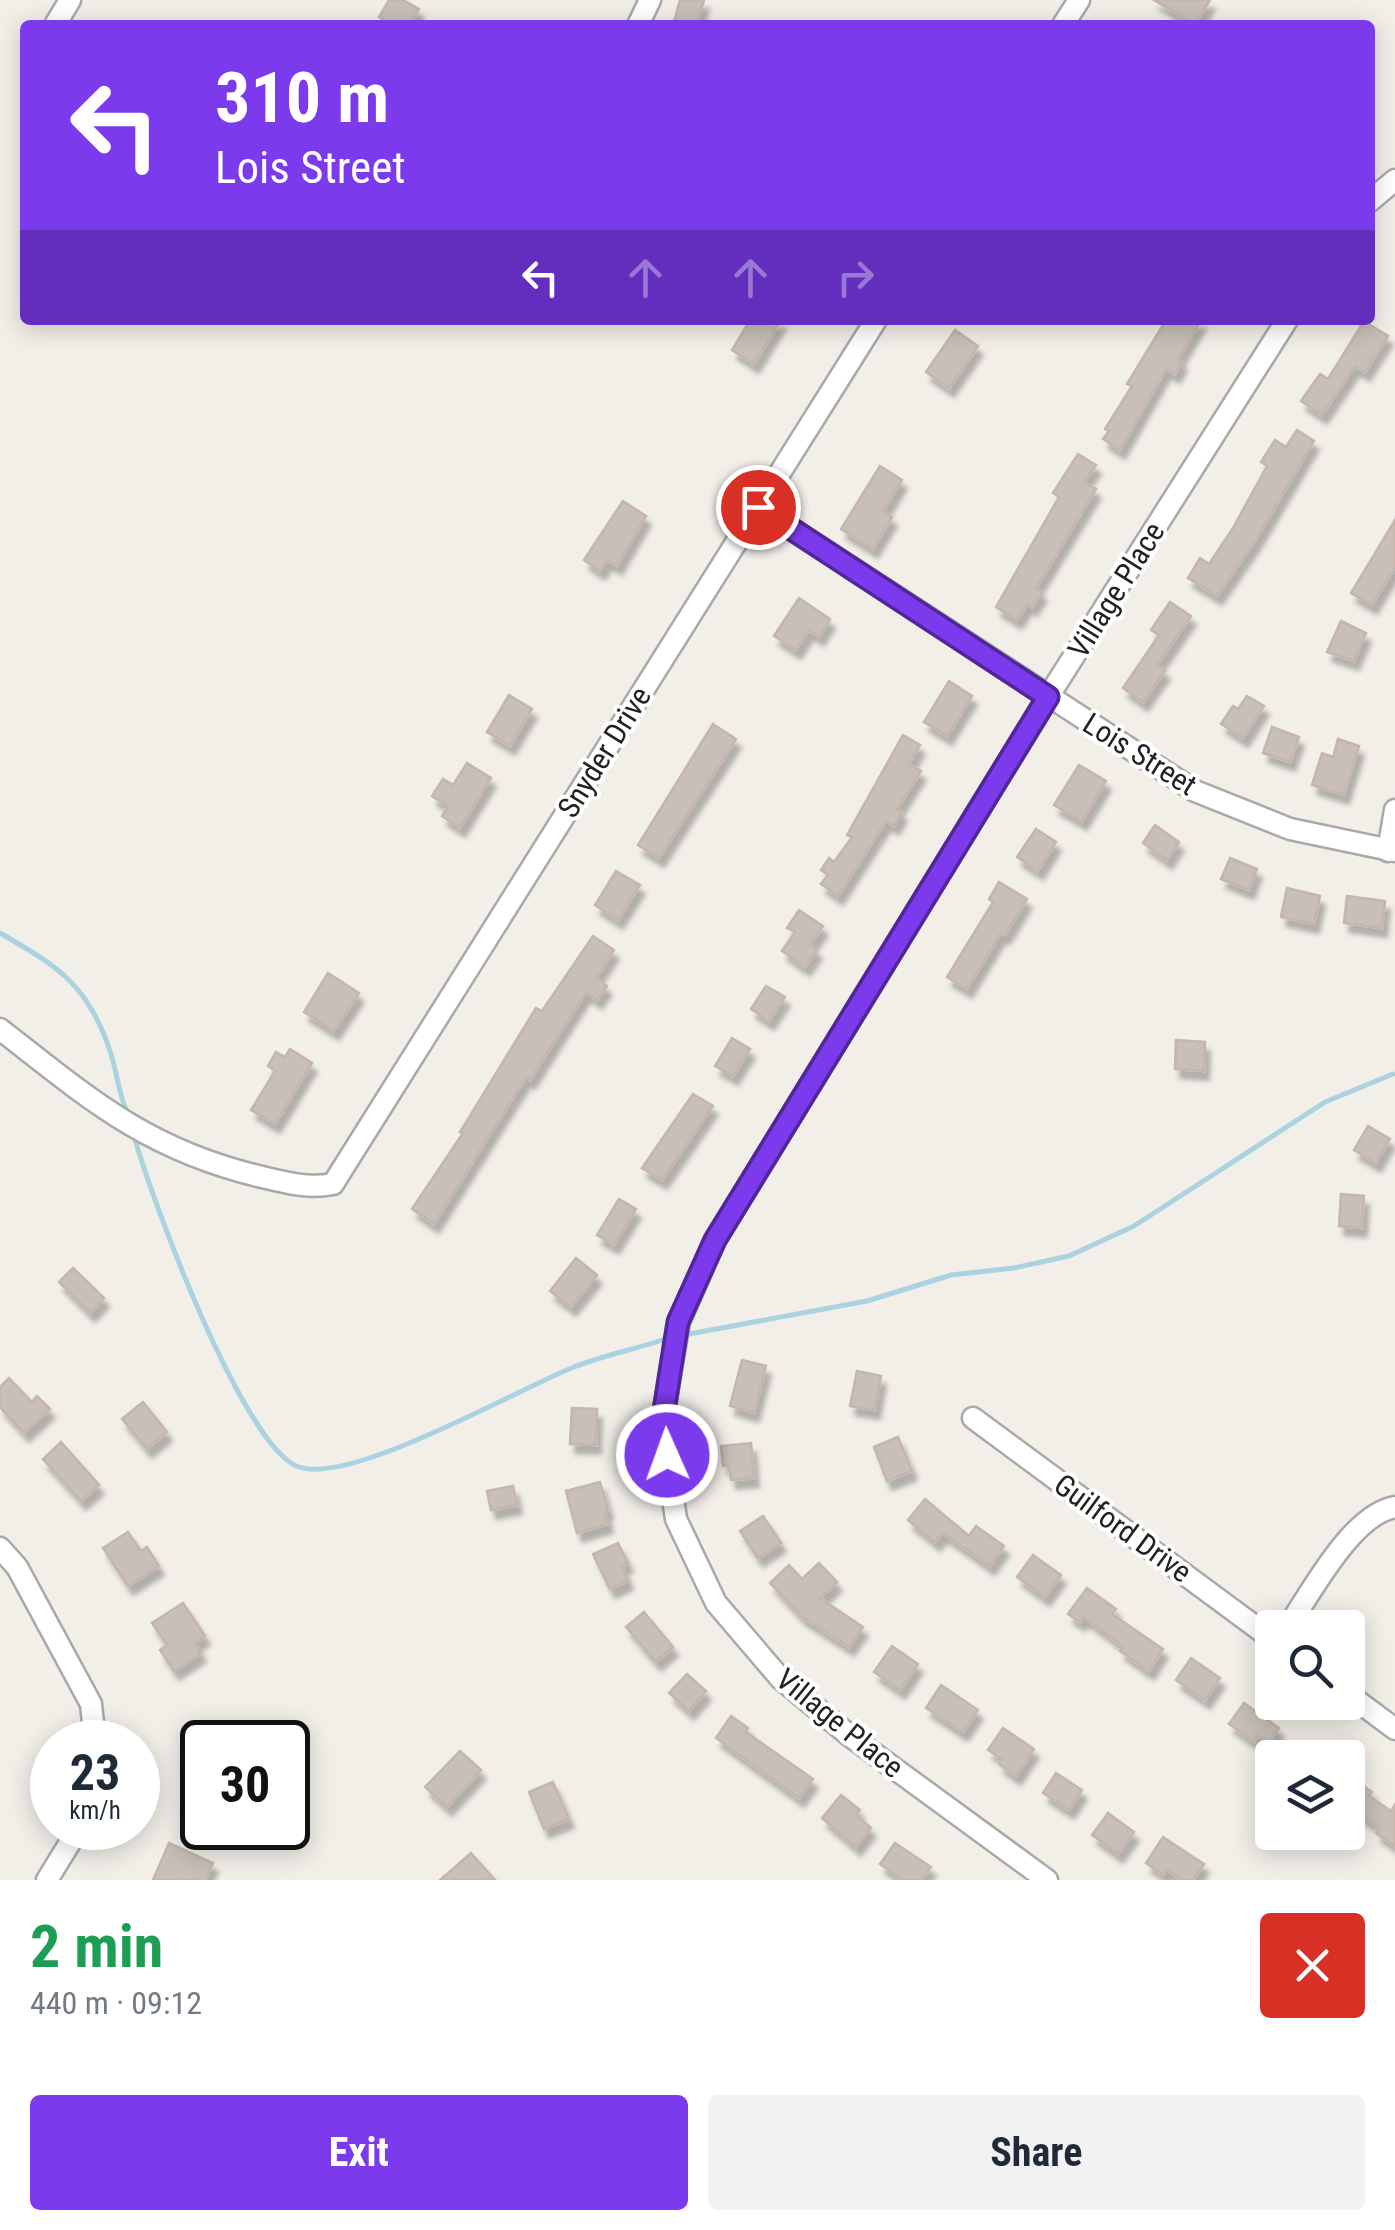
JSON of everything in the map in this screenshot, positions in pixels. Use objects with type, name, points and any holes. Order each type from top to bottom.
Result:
[{"type":"street","points":[[1375,197],[1395,180]]},
{"type":"street","name":"Snyder Drive","points":[[0,1029],[126,1125],[155,1141],[202,1161],[242,1172],[300,1186],[333,1184],[873,325]]},
{"type":"street","name":"Village Place","points":[[1047,1880],[850,1736],[780,1678],[716,1602],[676,1519],[662,1423],[678,1322],[715,1240],[1048,697],[1285,325]]},
{"type":"street","name":"Lois Street","points":[[758,507],[1195,791],[1290,830],[1391,851]]},
{"type":"street","points":[[1391,851],[1395,810]]},
{"type":"street","name":"Guilford Drive","points":[[973,1418],[1255,1625]]},
{"type":"street","points":[[1299,1610],[1362,1521],[1395,1506]]},
{"type":"street","points":[[0,1548],[17,1567],[91,1704],[93,1720]]},
{"type":"street","points":[[1365,1707],[1395,1729]]},
{"type":"street","points":[[47,1880],[65,1850]]},
{"type":"building","points":[[389,0],[403,0],[419,9],[413,20],[379,17]]},
{"type":"building","points":[[680,0],[704,0],[698,20],[674,20]]},
{"type":"building","points":[[1154,0],[1210,0],[1198,20],[1187,20]]},
{"type":"building","points":[[747,325],[778,325],[754,364],[732,350]]},
{"type":"building","points":[[1163,325],[1198,325],[1178,359],[1182,362],[1175,374],[1166,369],[1120,450],[1103,439],[1109,431],[1105,429],[1132,386],[1127,384]]},
{"type":"building","points":[[1362,325],[1370,325],[1388,336],[1365,372],[1355,366],[1322,415],[1301,401],[1320,374],[1328,379]]},
{"type":"building","points":[[955,330],[978,346],[949,388],[926,372]]},
{"type":"building","points":[[1297,430],[1314,441],[1255,541],[1217,596],[1188,578],[1200,558],[1209,564],[1233,528],[1267,466],[1261,462],[1275,440],[1286,447]]},
{"type":"building","points":[[1078,454],[1096,465],[1084,482],[1096,489],[1036,588],[1042,592],[1032,607],[1027,604],[1017,620],[996,607],[1059,497],[1053,493]]},
{"type":"building","points":[[880,466],[902,480],[883,511],[892,517],[873,549],[841,529]]},
{"type":"building","points":[[623,501],[646,516],[617,566],[607,560],[600,571],[584,560]]},
{"type":"building","points":[[1395,520],[1395,567],[1372,605],[1351,593]]},
{"type":"building","points":[[799,598],[830,619],[819,637],[809,630],[796,650],[774,636]]},
{"type":"building","points":[[1170,602],[1191,616],[1157,665],[1165,670],[1143,702],[1123,688],[1159,635],[1151,630]]},
{"type":"building","points":[[1341,621],[1366,633],[1354,661],[1327,652]]},
{"type":"building","points":[[949,681],[972,696],[947,736],[924,722]]},
{"type":"building","points":[[509,695],[532,709],[510,746],[487,732]]},
{"type":"building","points":[[1247,696],[1264,706],[1243,738],[1221,724],[1233,706],[1238,709]]},
{"type":"building","points":[[713,724],[736,739],[659,858],[638,845]]},
{"type":"building","points":[[1272,727],[1299,737],[1290,762],[1263,753]]},
{"type":"building","points":[[903,735],[920,745],[909,764],[921,771],[897,809],[902,812],[894,826],[886,821],[838,896],[821,884],[828,875],[821,870],[829,858],[834,862],[852,837],[847,835]]},
{"type":"building","points":[[1338,739],[1359,746],[1344,795],[1312,785],[1322,753],[1333,757]]},
{"type":"building","points":[[467,763],[491,778],[460,828],[442,816],[448,806],[432,796],[443,779],[453,785]]},
{"type":"building","points":[[1079,765],[1106,781],[1082,821],[1054,805]]},
{"type":"building","points":[[1155,825],[1179,842],[1167,860],[1143,843]]},
{"type":"building","points":[[1036,829],[1056,842],[1038,871],[1017,857]]},
{"type":"building","points":[[1230,858],[1257,869],[1249,890],[1221,879]]},
{"type":"building","points":[[616,871],[640,885],[618,920],[595,905]]},
{"type":"building","points":[[999,882],[1027,899],[967,989],[947,977],[993,902],[989,899]]},
{"type":"building","points":[[1287,888],[1320,896],[1314,924],[1281,917]]},
{"type":"building","points":[[1347,896],[1385,901],[1382,928],[1344,923]]},
{"type":"building","points":[[799,910],[823,926],[810,945],[817,950],[805,967],[782,951],[795,932],[787,928]]},
{"type":"building","points":[[593,936],[614,950],[596,978],[607,986],[597,1000],[586,992],[530,1080],[526,1077],[434,1224],[412,1209],[463,1133],[460,1132],[536,1008],[542,1011]]},
{"type":"building","points":[[328,973],[359,993],[334,1031],[304,1012]]},
{"type":"building","points":[[766,986],[785,997],[769,1021],[751,1009]]},
{"type":"building","points":[[732,1038],[750,1049],[733,1076],[715,1066]]},
{"type":"building","points":[[1176,1040],[1205,1042],[1204,1071],[1175,1069]]},
{"type":"building","points":[[290,1049],[312,1063],[275,1124],[251,1110],[275,1071],[268,1066],[276,1052],[285,1057]]},
{"type":"building","points":[[693,1094],[713,1106],[662,1180],[642,1168]]},
{"type":"building","points":[[1368,1126],[1390,1139],[1376,1163],[1354,1150]]},
{"type":"building","points":[[1341,1194],[1364,1196],[1362,1228],[1339,1226]]},
{"type":"building","points":[[619,1199],[636,1209],[614,1245],[597,1235]]},
{"type":"building","points":[[576,1258],[597,1275],[571,1307],[550,1291]]},
{"type":"building","points":[[73,1268],[104,1298],[90,1313],[59,1282]]},
{"type":"building","points":[[742,1360],[766,1366],[754,1413],[730,1406]]},
{"type":"building","points":[[857,1371],[881,1376],[875,1410],[850,1406]]},
{"type":"building","points":[[9,1378],[32,1402],[37,1396],[50,1409],[24,1433],[0,1407],[0,1387]]},
{"type":"building","points":[[143,1402],[167,1432],[147,1449],[122,1419]]},
{"type":"building","points":[[572,1408],[597,1409],[596,1445],[570,1444]]},
{"type":"building","points":[[898,1437],[912,1471],[887,1481],[874,1447]]},
{"type":"building","points":[[61,1442],[99,1485],[81,1501],[43,1459]]},
{"type":"building","points":[[751,1443],[754,1478],[731,1480],[729,1465],[723,1466],[721,1446]]},
{"type":"building","points":[[600,1482],[608,1524],[577,1533],[566,1491]]},
{"type":"building","points":[[513,1486],[517,1505],[491,1510],[487,1491]]},
{"type":"building","points":[[925,1499],[969,1536],[976,1526],[1004,1546],[990,1566],[943,1533],[935,1542],[908,1520]]},
{"type":"building","points":[[763,1516],[781,1543],[758,1558],[740,1531]]},
{"type":"building","points":[[128,1532],[141,1551],[147,1547],[159,1566],[128,1586],[103,1548]]},
{"type":"building","points":[[618,1543],[628,1563],[622,1566],[628,1581],[610,1589],[593,1554]]},
{"type":"building","points":[[1033,1555],[1061,1575],[1045,1597],[1017,1577]]},
{"type":"building","points":[[819,1563],[837,1582],[820,1598],[863,1627],[849,1647],[801,1616],[770,1583],[789,1565],[802,1579]]},
{"type":"building","points":[[1087,1588],[1116,1609],[1112,1614],[1163,1649],[1149,1671],[1120,1651],[1123,1646],[1084,1617],[1080,1622],[1068,1614]]},
{"type":"building","points":[[183,1603],[205,1636],[195,1643],[201,1653],[174,1671],[160,1650],[167,1645],[152,1623]]},
{"type":"building","points":[[644,1612],[673,1647],[656,1662],[626,1627]]},
{"type":"building","points":[[892,1646],[918,1664],[900,1690],[874,1672]]},
{"type":"building","points":[[1191,1658],[1220,1678],[1205,1700],[1176,1680]]},
{"type":"building","points":[[687,1674],[706,1691],[689,1711],[669,1693]]},
{"type":"building","points":[[941,1685],[978,1710],[963,1732],[926,1708]]},
{"type":"building","points":[[1244,1703],[1255,1711],[1255,1720],[1268,1720],[1279,1728],[1270,1740],[1258,1735],[1254,1742],[1229,1724]]},
{"type":"building","points":[[731,1716],[748,1728],[746,1732],[813,1779],[799,1798],[716,1738]]},
{"type":"building","points":[[1003,1728],[1034,1749],[1016,1776],[988,1750]]},
{"type":"building","points":[[460,1751],[481,1770],[447,1807],[425,1787]]},
{"type":"building","points":[[1056,1773],[1082,1790],[1069,1810],[1043,1793]]},
{"type":"building","points":[[553,1782],[569,1819],[544,1829],[529,1792]]},
{"type":"building","points":[[1365,1787],[1372,1792],[1369,1796],[1391,1811],[1395,1805],[1395,1846],[1376,1833],[1379,1828],[1365,1818]]},
{"type":"building","points":[[841,1795],[860,1810],[856,1815],[871,1828],[856,1847],[822,1818]]},
{"type":"building","points":[[1108,1813],[1134,1832],[1118,1854],[1092,1835]]},
{"type":"building","points":[[1163,1837],[1204,1864],[1193,1880],[1182,1880],[1166,1869],[1163,1875],[1146,1863]]},
{"type":"building","points":[[169,1843],[213,1863],[205,1880],[153,1880]]},
{"type":"building","points":[[895,1843],[931,1867],[921,1880],[903,1880],[880,1864]]},
{"type":"building","points":[[471,1853],[495,1880],[440,1880]]},
{"type":"waterway","points":[[0,933],[54,967],[81,993],[101,1028],[127,1112]]},
{"type":"waterway","points":[[684,1335],[867,1301],[951,1275],[1014,1268],[1069,1256],[1134,1226],[1325,1102],[1393,1074]]},
{"type":"waterway","points":[[133,1132],[178,1260],[226,1369],[276,1450],[299,1467],[324,1469],[395,1449],[574,1367],[668,1338]]},
{"type":"route","points":[[667,1455],[662,1423],[678,1322],[715,1240],[1048,697],[758,507]]}]
